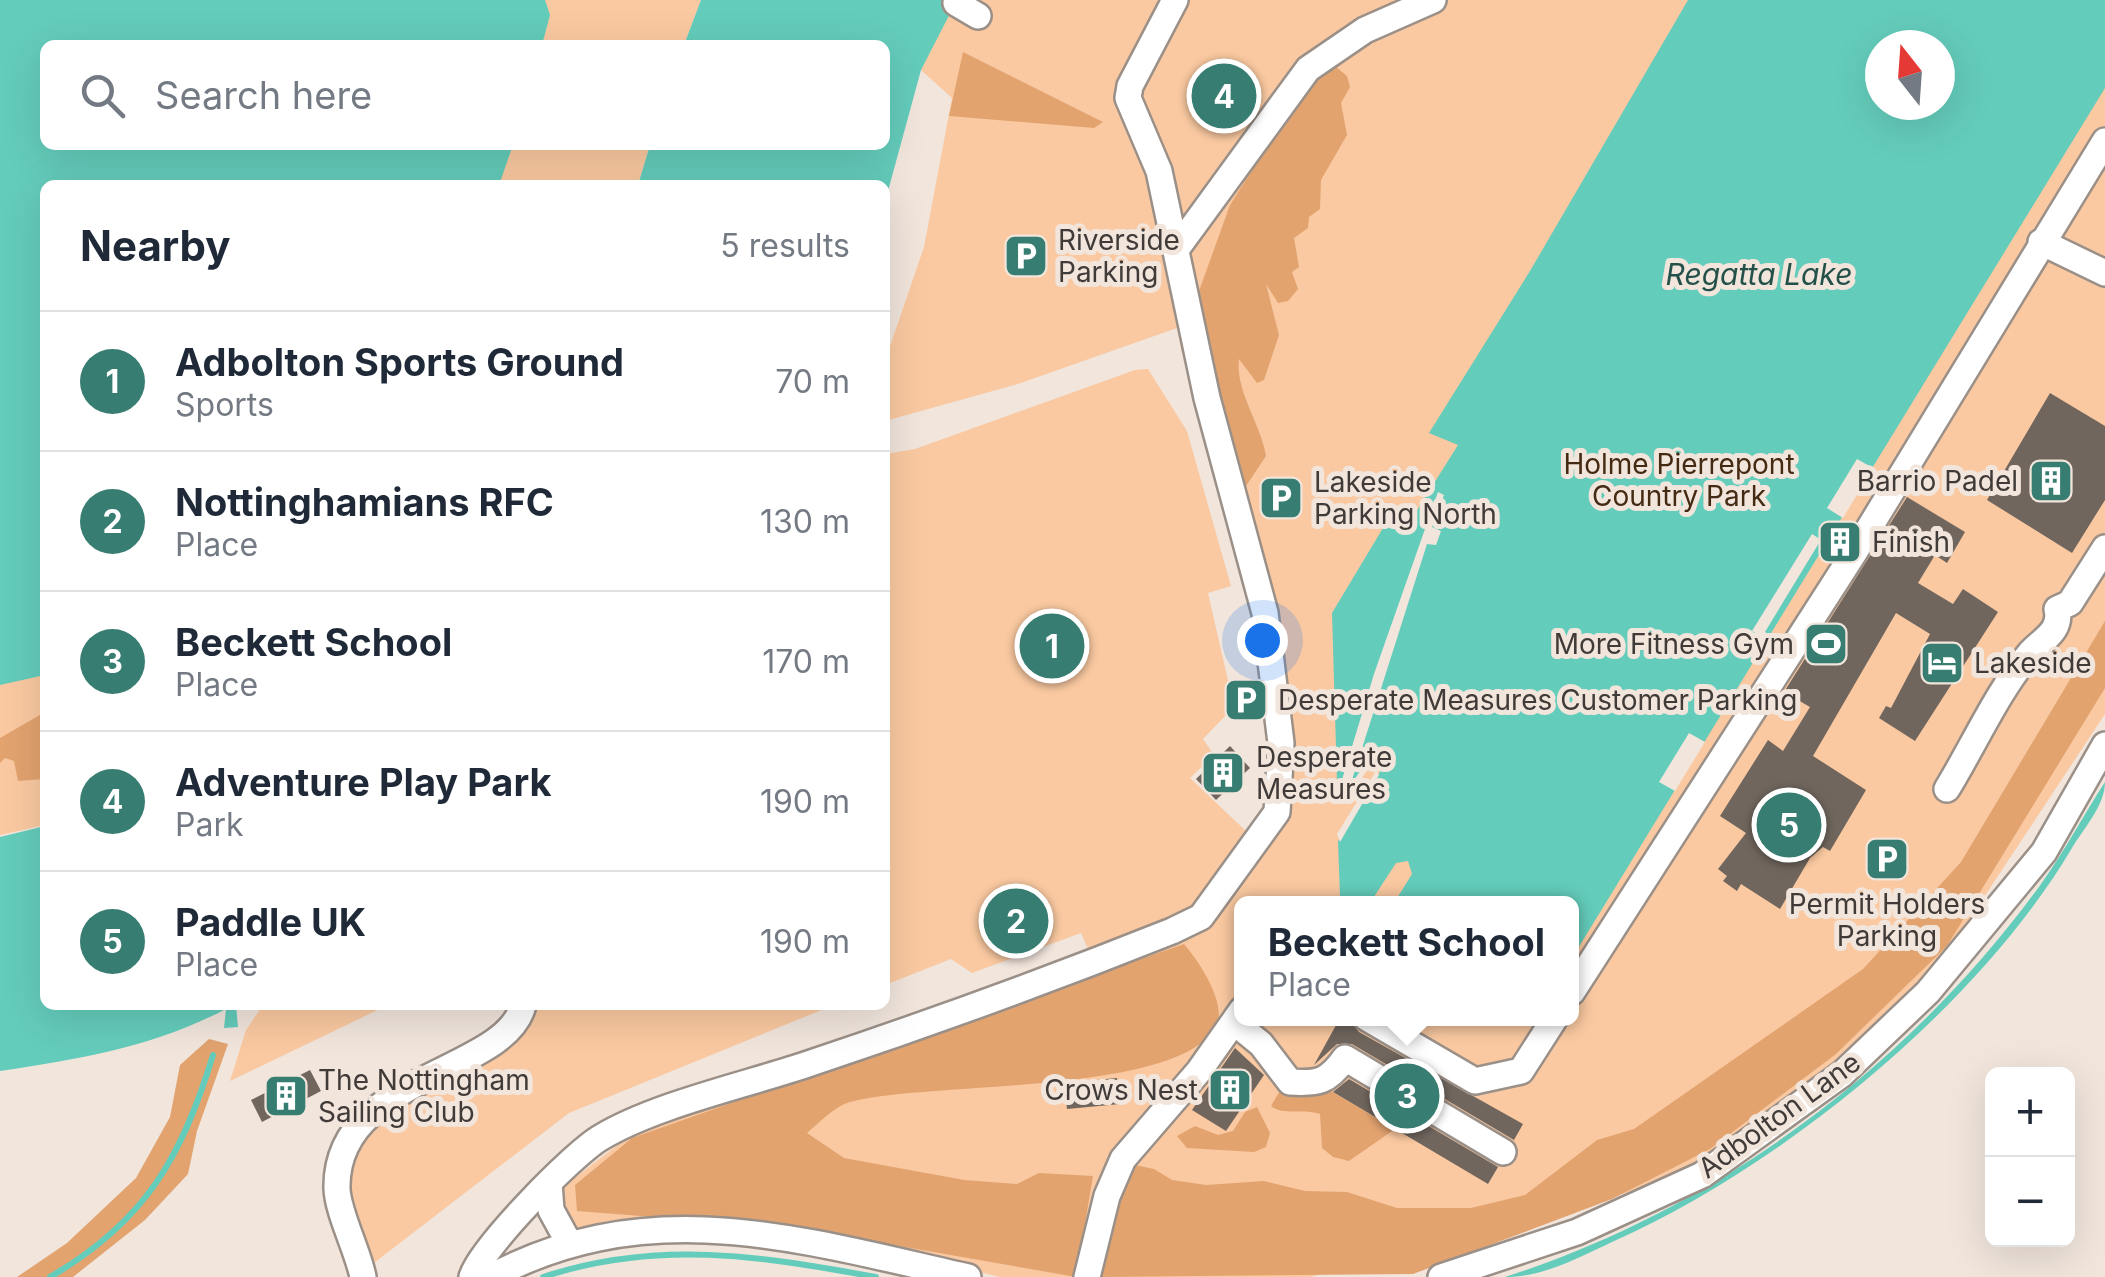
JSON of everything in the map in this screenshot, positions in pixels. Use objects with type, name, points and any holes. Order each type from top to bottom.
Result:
[{"type":"street","points":[[472,1277],[480,1260],[549,1184],[598,1139],[941,1020],[1201,917],[1277,812],[1281,743],[1273,654],[1172,256],[1157,165],[1128,98],[1130,86],[1175,0]]},
{"type":"street","points":[[1172,256],[1308,68],[1365,30],[1432,0]]},
{"type":"street","points":[[1579,981],[1854,552],[2105,141]]},
{"type":"street","points":[[2041,242],[2105,273]]},
{"type":"street","points":[[1946,789],[2026,660],[2053,632],[2059,622],[2057,609],[2070,604],[2105,548]]},
{"type":"street","name":"Adbolton Lane","points":[[1440,1277],[1576,1232],[1702,1174],[1842,1074],[1928,992],[2044,852],[2105,745]]},
{"type":"street","points":[[337,1191],[340,1165],[370,1118],[416,1080],[506,1036],[519,1023],[522,1010]]},
{"type":"street","points":[[1087,1277],[1105,1169],[1146,1128],[1180,1073],[1234,1020]]},
{"type":"street","points":[[1246,1026],[1290,1082],[1318,1084],[1332,1076],[1345,1058],[1502,1152]]},
{"type":"street","points":[[1380,1026],[1475,1081],[1521,1071],[1550,1026]]},
{"type":"street","points":[[320,1167],[337,1191],[363,1277]]},
{"type":"street","points":[[549,1184],[550,1210],[569,1243]]},
{"type":"street","points":[[491,1277],[569,1243],[675,1227],[746,1231],[968,1277]]},
{"type":"green space","points":[[0,0],[701,0],[686,40],[40,40],[40,150],[648,150],[640,180],[40,180],[40,826],[0,835]]},
{"type":"green space","name":"Holme Pierrepont Country Park","points":[[955,0],[2105,0],[2105,714],[1908,1012],[1682,1178],[1310,1277],[1000,1277],[804,1231],[668,1216],[581,1230],[565,1220],[564,1186],[619,1144],[662,1122],[1186,940],[1190,926],[1285,806],[1237,465],[1182,352],[1177,328],[1018,384],[890,420],[890,346],[924,247],[952,98],[921,70]]},
{"type":"green space","points":[[1148,369],[1187,431],[1231,586],[1208,593],[1232,698],[1228,713],[1203,739],[1214,755],[1190,778],[1248,833],[1198,903],[1140,939],[1092,958],[1081,933],[972,973],[951,959],[890,983],[890,453],[915,449],[1135,370]]},
{"type":"green space","points":[[260,1010],[378,1010],[230,1081],[246,1030]]},
{"type":"green space","points":[[520,1010],[822,1010],[569,1113],[366,1269],[343,1198],[346,1163],[364,1130]]},
{"type":"shaded area","points":[[963,52],[1103,122],[1094,128],[949,116]]},
{"type":"shaded area","points":[[1336,67],[1347,76],[1350,87],[1341,103],[1347,135],[1321,180],[1320,209],[1309,217],[1308,228],[1294,238],[1299,267],[1292,272],[1298,289],[1288,301],[1278,303],[1266,284],[1279,335],[1264,380],[1257,383],[1239,359],[1244,395],[1266,456],[1244,489],[1216,397],[1199,291],[1230,205],[1305,86],[1320,72]]},
{"type":"shaded area","points":[[2105,621],[2105,688],[1947,946],[1836,1054],[1710,1149],[1612,1199],[1413,1274],[1099,1277],[1125,1163],[1154,1169],[1172,1180],[1206,1185],[1264,1181],[1305,1191],[1347,1192],[1397,1208],[1471,1208],[1525,1195],[1597,1140],[1634,1129],[1863,969],[1961,862]]},
{"type":"shaded area","points":[[40,715],[40,779],[18,781],[14,761],[5,758],[0,763],[0,738]]},
{"type":"shaded area","points":[[1184,944],[1215,995],[1219,1017],[1216,1026],[1193,1049],[1154,1064],[1104,1075],[850,1102],[807,1133],[844,1158],[964,1180],[1017,1184],[1039,1173],[1093,1176],[1076,1277],[796,1228],[577,1211],[575,1185],[632,1138]]},
{"type":"shaded area","points":[[209,1039],[228,1044],[197,1131],[188,1174],[145,1220],[73,1277],[17,1277],[67,1243],[136,1178],[170,1117],[180,1065]]},
{"type":"shaded area","points":[[1324,1087],[1395,1129],[1349,1161],[1333,1157],[1322,1148],[1320,1114],[1281,1111],[1271,1106],[1281,1089]]},
{"type":"shaded area","points":[[1257,1107],[1270,1133],[1266,1147],[1254,1152],[1187,1148],[1177,1136],[1195,1126],[1218,1135],[1233,1131],[1245,1112]]},
{"type":"water","points":[[0,0],[545,0],[550,15],[543,40],[40,40],[40,150],[511,150],[501,180],[40,180],[40,676],[0,685]]},
{"type":"water","points":[[701,0],[957,0],[921,70],[890,184],[890,180],[640,180],[648,150],[890,150],[890,40],[686,40]]},
{"type":"water","name":"Regatta Lake","points":[[1688,0],[2105,0],[2105,88],[1579,947],[1579,896],[1398,896],[1412,874],[1408,861],[1396,863],[1375,896],[1340,896],[1338,841],[1381,770],[1377,763],[1366,763],[1349,789],[1337,781],[1332,613],[1395,508],[1404,531],[1458,445],[1429,433],[1530,271]]},
{"type":"water","points":[[2105,782],[2093,816],[2032,908],[1984,967],[1870,1077],[1807,1127],[1676,1210],[1560,1266],[1505,1277],[1584,1248],[1660,1212],[1734,1170],[1804,1123],[1870,1070],[1932,1012],[1989,950],[2041,884]]},
{"type":"water","points":[[40,827],[40,1010],[224,1010],[144,1042],[0,1071],[0,837]]},
{"type":"water","points":[[226,1010],[236,1010],[238,1027],[224,1028]]},
{"type":"pier","points":[[1857,459],[1873,468],[1843,518],[1827,508]]},
{"type":"pier","points":[[1438,492],[1444,495],[1432,527],[1441,531],[1436,545],[1427,544],[1350,786],[1365,764],[1374,764],[1379,775],[1340,842],[1337,834],[1376,771],[1369,767],[1353,792],[1347,794],[1350,787],[1341,783],[1374,674]]},
{"type":"pier","points":[[1812,534],[1831,546],[1819,543],[1765,632],[1774,638],[1771,643],[1752,631]]},
{"type":"pier","points":[[1689,733],[1705,742],[1675,791],[1659,782]]},
{"type":"building","name":"Barrio Padel","points":[[2050,393],[2105,426],[2105,500],[2072,553],[1987,500]]},
{"type":"building","points":[[1907,497],[1965,532],[1947,563],[1935,555],[1918,583],[1953,604],[1963,589],[1998,612],[1915,741],[1879,718],[1886,706],[1891,708],[1930,634],[1896,613],[1813,756],[1866,790],[1830,851],[1823,847],[1810,858],[1780,909],[1741,884],[1737,891],[1723,881],[1727,876],[1718,869],[1746,833],[1720,816],[1768,740],[1783,751],[1810,707],[1784,692]]},
{"type":"building","name":"Desperate Measures","points":[[1230,746],[1250,768],[1216,800],[1196,779]]},
{"type":"building","points":[[1037,892],[1051,927],[995,950],[980,914]]},
{"type":"building","points":[[1336,1026],[1354,1026],[1523,1124],[1514,1140],[1352,1044],[1337,1044],[1314,1065]]},
{"type":"building","name":"Crows Nest","points":[[1235,1048],[1264,1075],[1226,1131],[1192,1110]]},
{"type":"building","name":"The Nottingham Sailing Club","points":[[310,1070],[321,1091],[262,1122],[251,1100]]},
{"type":"building","points":[[1117,1078],[1120,1104],[1067,1109],[1064,1083]]},
{"type":"building","points":[[1349,1079],[1498,1167],[1488,1184],[1333,1092]]},
{"type":"waterway","points":[[50,1277],[111,1233],[156,1184],[188,1125],[213,1055]]},
{"type":"waterway","points":[[543,1277],[586,1265],[668,1255],[750,1258],[876,1277]]},
{"type":"place","name":"Adventure Play Park","points":[[1224,96]]},
{"type":"place","name":"Riverside Parking","points":[[1026,256]]},
{"type":"place","name":"Barrio Padel","points":[[2051,481]]},
{"type":"place","name":"Lakeside Parking North","points":[[1281,498]]},
{"type":"place","name":"Finish","points":[[1840,542]]},
{"type":"place","name":"More Fitness Gym","points":[[1826,644]]},
{"type":"place","name":"Adbolton Sports Ground","points":[[1052,646]]},
{"type":"place","name":"Lakeside","points":[[1942,663]]},
{"type":"place","name":"Desperate Measures Customer Parking","points":[[1246,700]]},
{"type":"place","name":"Desperate Measures","points":[[1223,773]]},
{"type":"place","name":"Paddle UK","points":[[1789,825]]},
{"type":"place","name":"Permit Holders Parking","points":[[1887,859]]},
{"type":"place","name":"Nottinghamians RFC","points":[[1016,921]]},
{"type":"place","name":"Crows Nest","points":[[1230,1090]]},
{"type":"place","name":"The Nottingham Sailing Club","points":[[286,1096]]},
{"type":"place","name":"Beckett School","points":[[1407,1096]]}]
